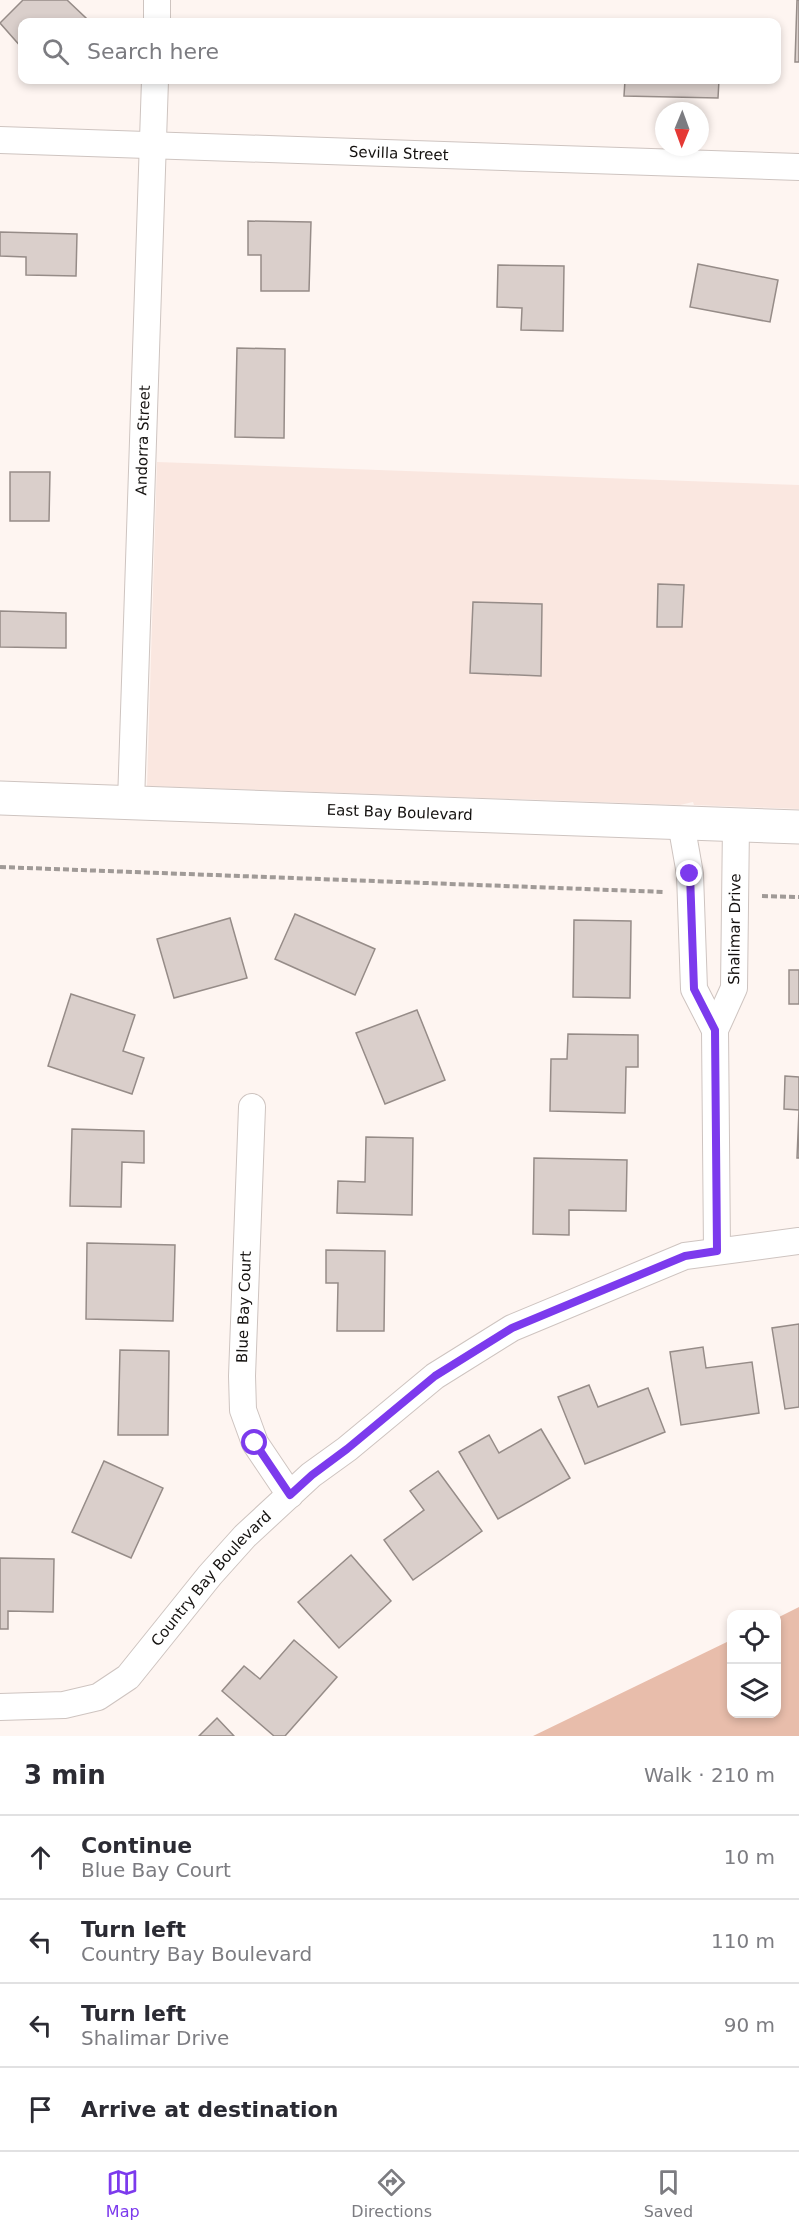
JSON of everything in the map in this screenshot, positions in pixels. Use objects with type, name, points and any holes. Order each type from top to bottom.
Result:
[{"type":"main road","name":"East Bay Boulevard","points":[[0,798],[799,827]]},
{"type":"street","points":[[157,0],[157,18]]},
{"type":"street","name":"Andorra Street","points":[[131,802],[155,84]]},
{"type":"street","name":"Sevilla Street","points":[[0,140],[799,167]]},
{"type":"street","name":"Shalimar Drive","points":[[681,822],[691,893],[694,989],[715,1030]]},
{"type":"street","name":"Shalimar Drive","points":[[717,1251],[715,1030],[734,988],[736,824]]},
{"type":"street","name":"Blue Bay Court","points":[[252,1107],[242,1376],[243,1410],[255,1443],[290,1495]]},
{"type":"street","name":"Country Bay Boulevard","points":[[0,1707],[64,1705],[98,1698],[128,1677],[244,1536],[312,1475],[435,1376],[512,1328],[685,1256],[799,1240]]},
{"type":"path","points":[[0,867],[691,893]]},
{"type":"path","points":[[734,894],[799,897]]},
{"type":"shaded area","points":[[157,462],[799,485],[799,809],[694,805],[693,802],[680,805],[147,786]]},
{"type":"shaded area","points":[[799,1607],[799,1736],[533,1736],[727,1642],[727,1718],[781,1718],[781,1616]]},
{"type":"building","points":[[23,0],[67,0],[86,18],[18,18],[18,43],[0,23]]},
{"type":"building","points":[[797,0],[799,0],[799,62],[795,62]]},
{"type":"building","points":[[625,84],[719,84],[718,98],[624,96]]},
{"type":"building","points":[[248,221],[311,222],[309,291],[261,291],[261,255],[248,255]]},
{"type":"building","points":[[0,232],[77,234],[76,276],[26,275],[26,257],[0,256]]},
{"type":"building","points":[[698,264],[778,280],[770,322],[690,307]]},
{"type":"building","points":[[498,265],[564,266],[563,331],[521,330],[522,308],[497,307]]},
{"type":"building","points":[[237,348],[285,349],[284,438],[235,437]]},
{"type":"building","points":[[10,472],[50,472],[49,521],[10,521]]},
{"type":"building","points":[[658,584],[684,585],[682,627],[657,627]]},
{"type":"building","points":[[473,602],[542,604],[541,676],[470,673]]},
{"type":"building","points":[[0,611],[66,613],[66,648],[0,647]]},
{"type":"building","points":[[295,914],[375,949],[355,995],[275,959]]},
{"type":"building","points":[[230,918],[247,978],[174,998],[157,939]]},
{"type":"building","points":[[574,920],[631,921],[630,998],[573,997]]},
{"type":"building","points":[[789,970],[799,970],[799,1004],[789,1004]]},
{"type":"building","points":[[71,994],[135,1015],[123,1051],[144,1058],[132,1094],[48,1066]]},
{"type":"building","points":[[417,1010],[445,1080],[385,1104],[356,1033]]},
{"type":"building","points":[[568,1034],[638,1035],[638,1067],[626,1067],[625,1113],[550,1111],[551,1059],[567,1059]]},
{"type":"building","points":[[785,1076],[799,1077],[799,1110],[784,1109]]},
{"type":"building","points":[[799,1110],[799,1158],[797,1158]]},
{"type":"building","points":[[72,1129],[144,1131],[144,1163],[122,1162],[121,1207],[70,1206]]},
{"type":"building","points":[[366,1137],[413,1138],[412,1215],[337,1213],[338,1181],[365,1182]]},
{"type":"building","points":[[534,1158],[627,1160],[626,1211],[569,1210],[569,1235],[533,1234]]},
{"type":"building","points":[[87,1243],[175,1245],[173,1321],[86,1319]]},
{"type":"building","points":[[326,1250],[385,1251],[384,1331],[337,1331],[338,1283],[326,1283]]},
{"type":"building","points":[[799,1324],[799,1407],[785,1409],[772,1328]]},
{"type":"building","points":[[703,1347],[706,1368],[752,1362],[759,1413],[681,1425],[670,1352]]},
{"type":"building","points":[[120,1350],[169,1351],[168,1435],[118,1435]]},
{"type":"building","points":[[589,1385],[598,1407],[648,1388],[665,1432],[585,1464],[558,1397]]},
{"type":"building","points":[[541,1429],[570,1478],[498,1519],[459,1452],[489,1435],[499,1453]]},
{"type":"building","points":[[104,1461],[163,1488],[131,1558],[72,1532]]},
{"type":"building","points":[[438,1471],[482,1531],[413,1580],[384,1540],[424,1510],[410,1491]]},
{"type":"building","points":[[351,1555],[391,1601],[339,1648],[298,1602]]},
{"type":"building","points":[[0,1558],[54,1559],[53,1612],[8,1611],[8,1629],[0,1629]]},
{"type":"building","points":[[294,1640],[337,1677],[285,1736],[274,1736],[222,1691],[244,1666],[260,1679]]},
{"type":"building","points":[[217,1718],[234,1736],[199,1736]]},
{"type":"route","points":[[255,1443],[290,1495],[435,1376],[512,1328],[685,1256],[717,1251],[715,1030],[694,989],[690,874]]}]
